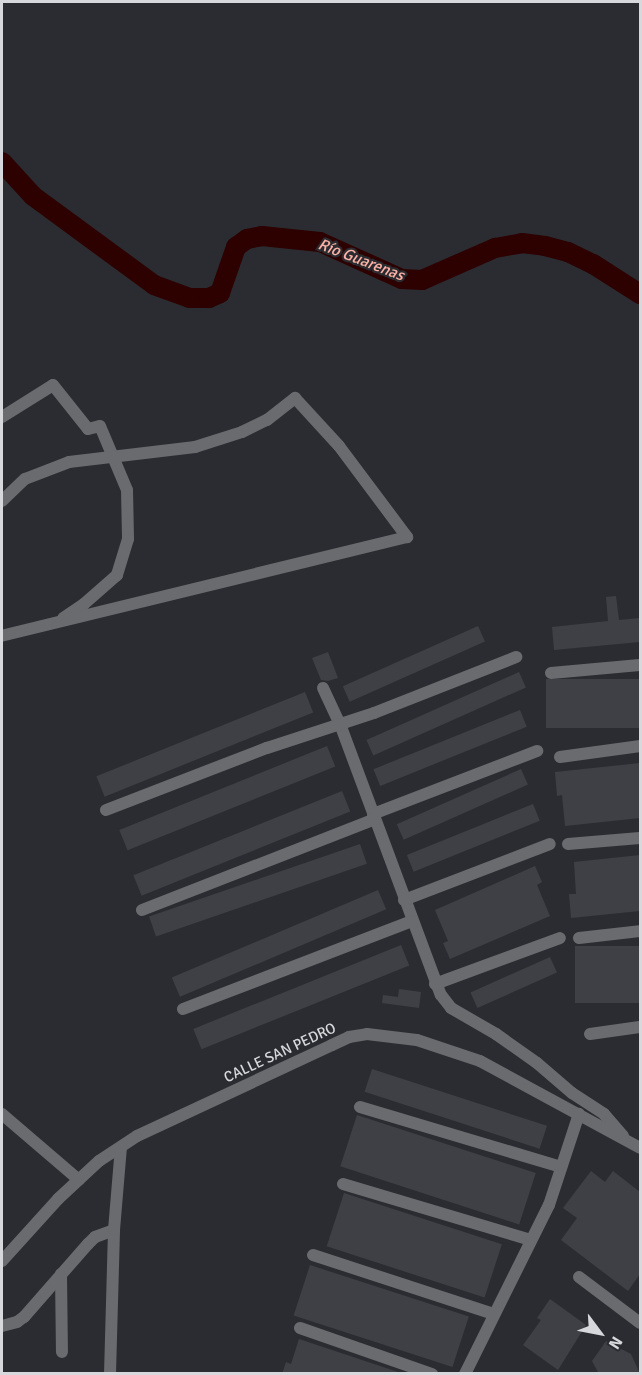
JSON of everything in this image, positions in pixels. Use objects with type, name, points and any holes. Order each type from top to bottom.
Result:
[{"type":"street","points":[[2,417],[53,385],[88,429],[100,426],[127,490],[128,539],[117,575],[84,604],[54,624]]},
{"type":"street","points":[[2,501],[25,479],[69,462],[195,447],[242,432],[267,420],[295,398],[339,446],[407,537],[2,636]]},
{"type":"street","points":[[106,810],[516,657]]},
{"type":"street","points":[[552,672],[640,665]]},
{"type":"street","points":[[323,688],[340,724],[435,984],[451,1008],[496,1034],[537,1063],[560,1084],[604,1114],[635,1144],[640,1135]]},
{"type":"street","points":[[560,757],[640,746]]},
{"type":"street","points":[[142,910],[537,751]]},
{"type":"street","points":[[567,844],[640,838]]},
{"type":"street","points":[[404,900],[550,844]]},
{"type":"street","points":[[183,1009],[412,921]]},
{"type":"street","points":[[579,938],[640,931]]},
{"type":"street","points":[[435,984],[560,938]]},
{"type":"street","points":[[590,1034],[640,1027]]},
{"type":"street","name":"CALLE SAN PEDRO","points":[[2,1261],[99,1161],[137,1136],[349,1037],[367,1034],[417,1040],[480,1061],[635,1144]]},
{"type":"street","points":[[360,1107],[561,1167]]},
{"type":"street","points":[[2,1114],[79,1180]]},
{"type":"street","points":[[465,1374],[549,1205],[579,1114]]},
{"type":"street","points":[[110,1374],[114,1230],[121,1147]]},
{"type":"street","points":[[343,1184],[531,1240]]},
{"type":"street","points":[[2,1326],[17,1323],[24,1317],[95,1238],[114,1230]]},
{"type":"street","points":[[313,1255],[495,1314]]},
{"type":"street","points":[[61,1274],[62,1352]]},
{"type":"street","points":[[579,1277],[640,1323]]},
{"type":"street","points":[[300,1328],[432,1374]]},
{"type":"building","points":[[616,596],[619,620],[640,618],[640,642],[554,650],[552,627],[608,621],[606,597]]},
{"type":"building","points":[[478,626],[485,642],[350,702],[343,686]]},
{"type":"building","points":[[328,652],[338,678],[328,681],[321,680],[312,658]]},
{"type":"building","points":[[519,672],[526,688],[373,755],[366,740]]},
{"type":"building","points":[[546,679],[640,679],[640,728],[546,728]]},
{"type":"building","points":[[305,692],[313,712],[105,797],[96,776]]},
{"type":"building","points":[[520,710],[527,727],[380,786],[374,769]]},
{"type":"building","points":[[327,746],[335,766],[128,850],[119,830]]},
{"type":"building","points":[[640,763],[640,818],[565,826],[562,795],[557,796],[555,772]]},
{"type":"building","points":[[521,769],[528,785],[404,840],[397,824]]},
{"type":"building","points":[[342,791],[350,811],[142,896],[133,875]]},
{"type":"building","points":[[533,804],[540,821],[414,872],[407,855]]},
{"type":"building","points":[[360,844],[367,864],[156,936],[149,917]]},
{"type":"building","points":[[640,855],[640,911],[571,918],[569,894],[576,894],[574,862]]},
{"type":"building","points":[[535,866],[542,882],[537,885],[550,916],[450,959],[443,943],[448,941],[435,910]]},
{"type":"building","points":[[378,890],[386,909],[180,997],[172,978]]},
{"type":"building","points":[[401,945],[409,965],[202,1049],[193,1029]]},
{"type":"building","points":[[575,946],[640,946],[640,1003],[575,1003]]},
{"type":"building","points":[[550,957],[557,973],[477,1008],[471,992]]},
{"type":"building","points":[[399,989],[421,992],[419,1008],[382,1003],[383,995],[398,997]]},
{"type":"building","points":[[372,1069],[547,1126],[540,1149],[365,1092]]},
{"type":"building","points":[[357,1115],[536,1173],[519,1224],[340,1166]]},
{"type":"building","points":[[591,1171],[605,1182],[613,1171],[640,1192],[640,1274],[628,1291],[561,1240],[577,1218],[563,1208]]},
{"type":"building","points":[[344,1193],[502,1244],[485,1298],[327,1246]]},
{"type":"building","points":[[310,1265],[469,1317],[452,1367],[294,1315]]},
{"type":"building","points":[[550,1299],[586,1325],[558,1370],[523,1345],[541,1320],[537,1318]]},
{"type":"building","points":[[299,1339],[398,1372],[398,1374],[282,1374],[286,1362],[291,1364]]},
{"type":"building","points":[[606,1341],[631,1354],[640,1374],[599,1374],[592,1361]]},
{"type":"waterway","name":"Río Guarenas","points":[[2,162],[33,196],[154,285],[189,298],[209,298],[220,293],[236,247],[247,239],[262,236],[320,242],[402,279],[422,280],[495,248],[522,243],[545,246],[568,252],[593,264],[640,294]]}]
